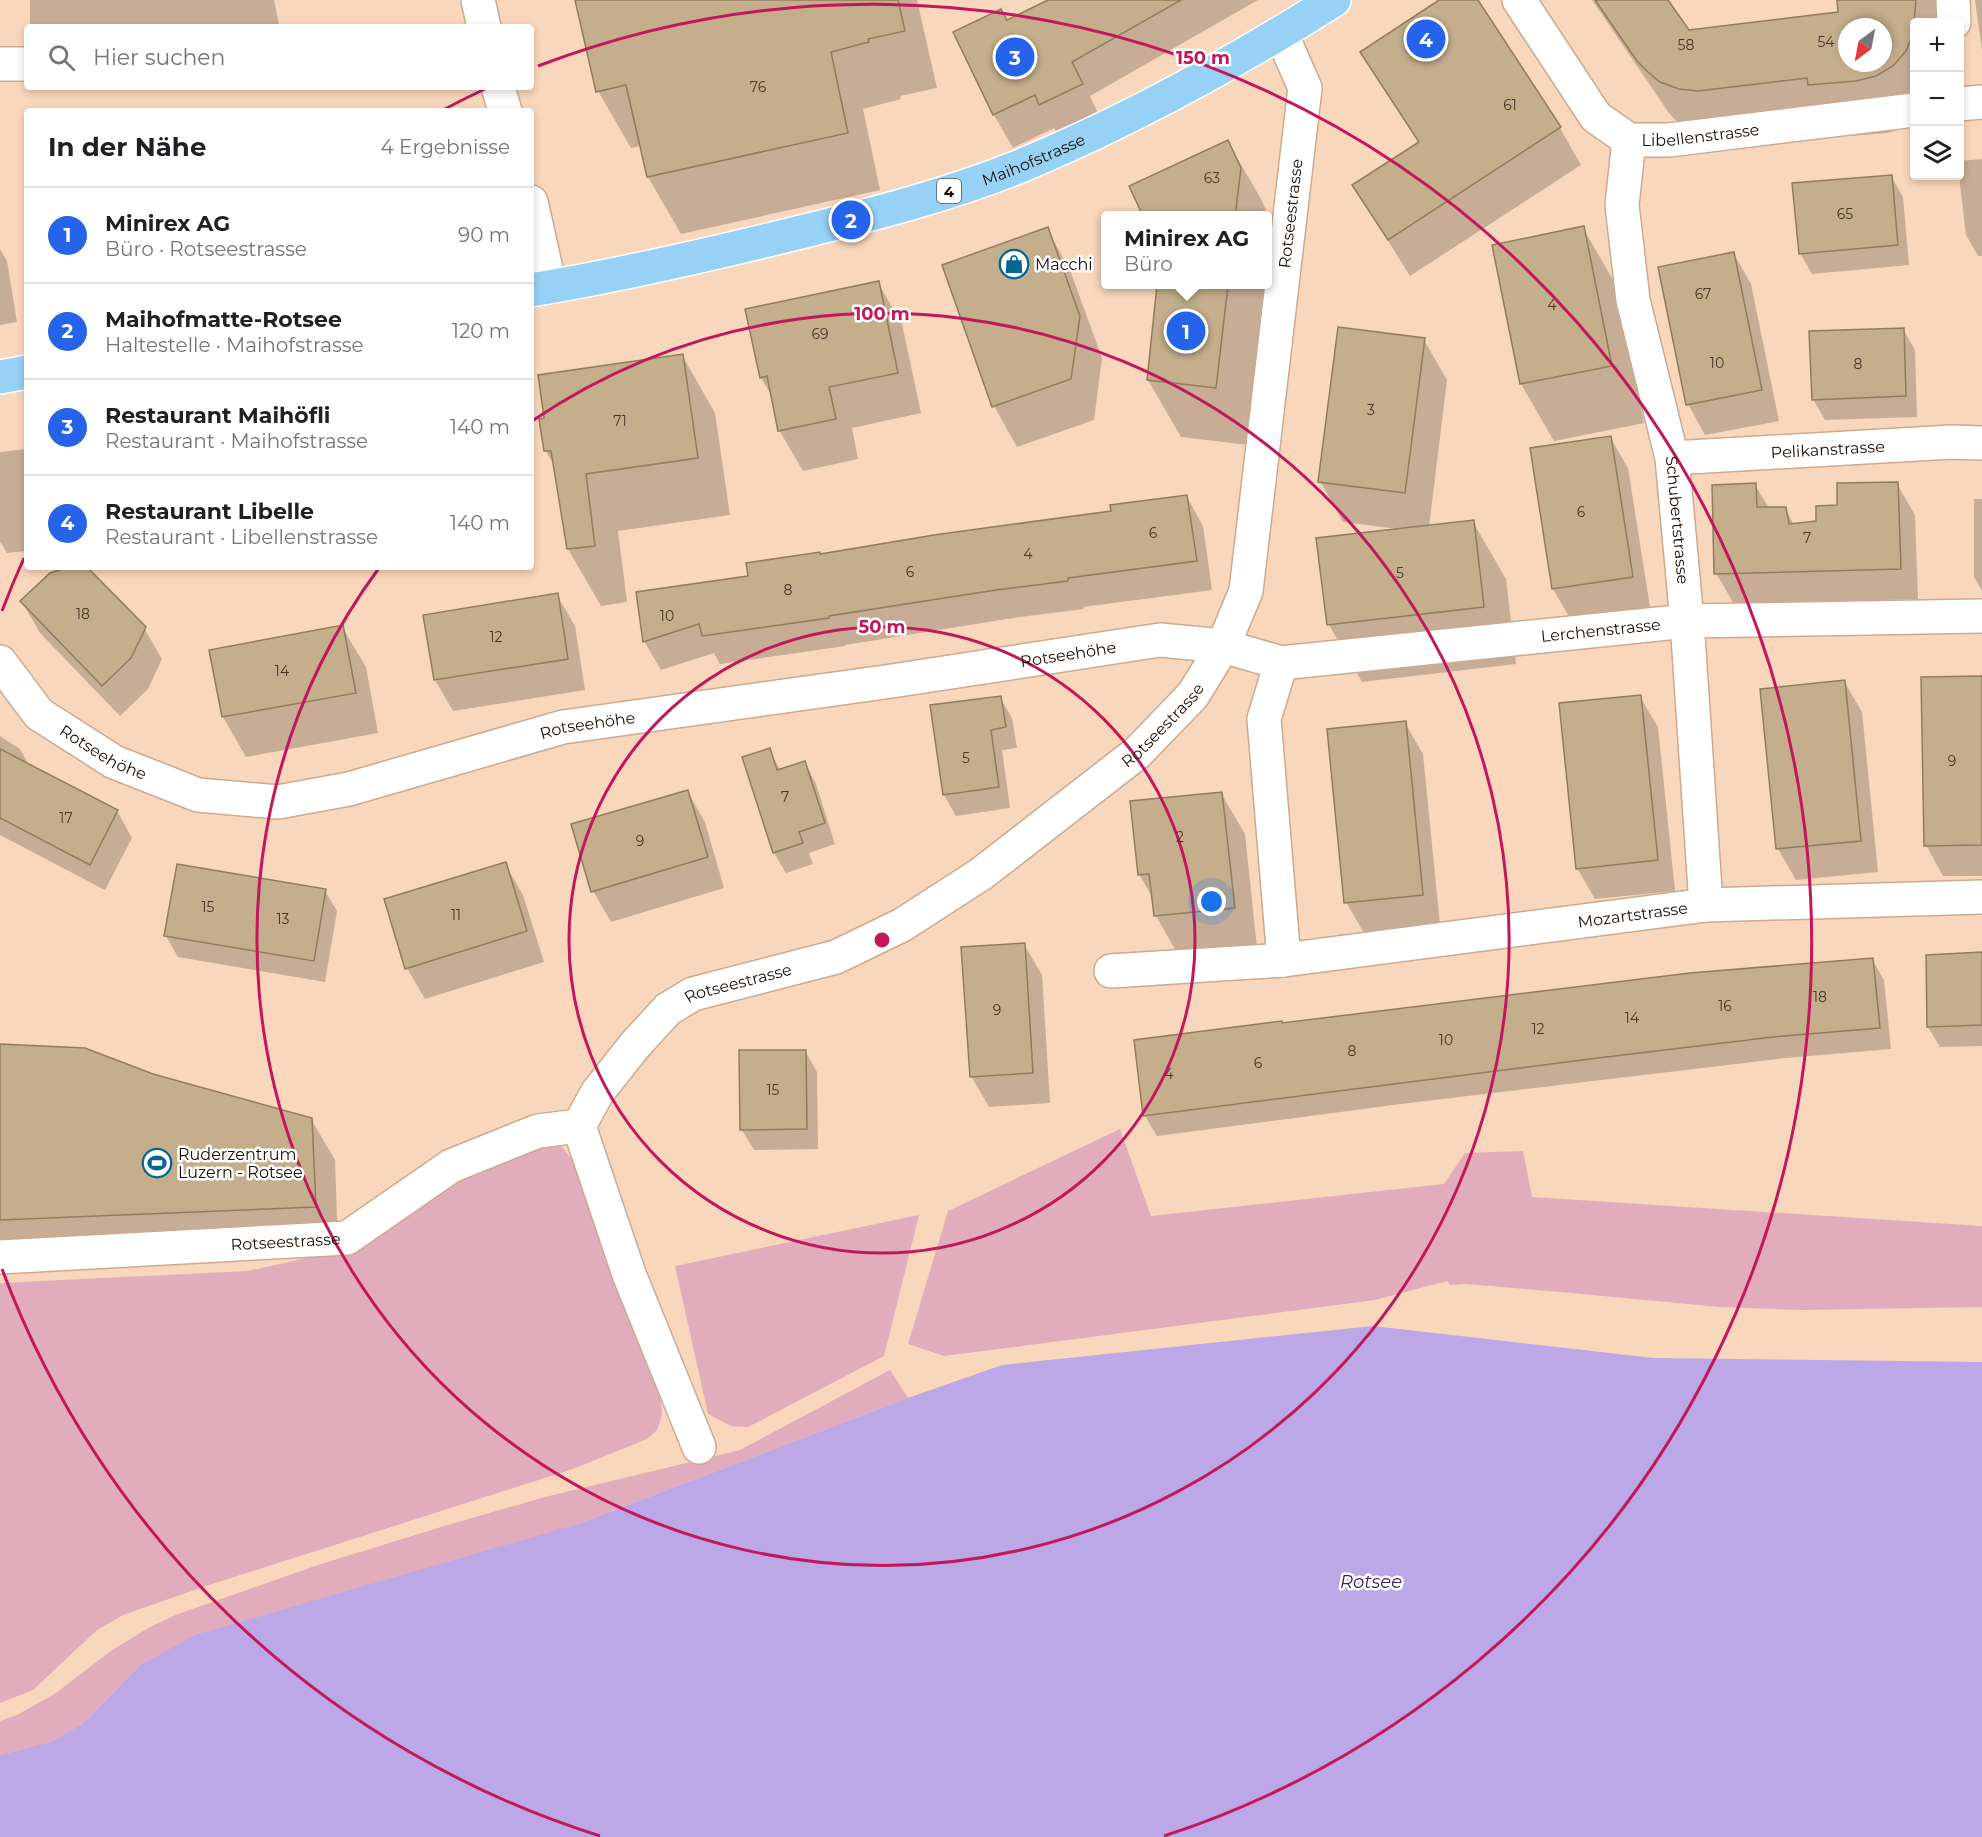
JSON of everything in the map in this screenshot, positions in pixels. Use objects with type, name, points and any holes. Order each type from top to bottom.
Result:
[{"type":"main road","name":"Maihofstrasse","points":[[541,288],[630,272],[749,245],[935,196],[1016,168],[1118,123],[1281,33],[1334,0]]},
{"type":"main road","points":[[0,377],[24,373]]},
{"type":"street","points":[[478,0],[483,24]]},
{"type":"street","name":"Libellenstrasse","points":[[1519,0],[1596,117],[1629,140],[1669,140],[1910,110]]},
{"type":"street","points":[[1953,0],[1954,18]]},
{"type":"street","name":"Rotseestrasse","points":[[0,1257],[346,1238],[451,1166],[537,1131],[579,1126],[597,1093],[635,1045],[668,1009],[693,994],[836,957],[902,924],[981,874],[1137,753],[1193,695],[1223,646],[1246,591],[1305,88],[1281,33]]},
{"type":"street","points":[[0,64],[24,64]]},
{"type":"street","points":[[499,90],[504,108]]},
{"type":"street","points":[[1964,104],[1982,102]]},
{"type":"street","name":"Schubertstrasse","points":[[1629,140],[1622,206],[1633,300],[1672,458],[1687,621],[1706,905]]},
{"type":"street","points":[[534,228],[541,288]]},
{"type":"street","name":"Pelikanstrasse","points":[[1672,458],[1952,442],[1982,443]]},
{"type":"street","name":"Lerchenstrasse","points":[[1223,646],[1281,663],[1687,621],[1982,616]]},
{"type":"street","name":"Rotseehöhe","points":[[0,662],[39,714],[114,762],[198,795],[278,802],[349,789],[563,727],[885,682],[1160,640],[1223,646]]},
{"type":"street","points":[[1281,663],[1264,719],[1284,960]]},
{"type":"street","name":"Mozartstrasse","points":[[1111,971],[1284,960],[1706,905],[1982,897]]},
{"type":"street","points":[[579,1126],[629,1274],[699,1447]]},
{"type":"shaded area","points":[[1120,1129],[1151,1216],[1444,1184],[1465,1153],[1523,1151],[1532,1197],[1982,1226],[1982,1307],[1802,1310],[1719,1307],[1466,1284],[1450,1285],[1447,1281],[1375,1300],[944,1356],[908,1344],[948,1211]]},
{"type":"shaded area","points":[[550,1140],[561,1146],[580,1169],[660,1392],[662,1415],[657,1430],[647,1439],[573,1469],[206,1586],[123,1615],[97,1630],[33,1690],[0,1703],[0,1283],[248,1271],[320,1255],[501,1156]]},
{"type":"shaded area","points":[[919,1215],[884,1356],[748,1427],[731,1426],[708,1414],[675,1266]]},
{"type":"shaded area","points":[[890,1370],[908,1398],[578,1524],[139,1666],[86,1721],[53,1741],[0,1755],[0,1721],[17,1715],[56,1693],[112,1650],[150,1627],[178,1614],[318,1565],[441,1527],[545,1497],[740,1450]]},
{"type":"water","name":"Rotsee","points":[[1373,1326],[1653,1358],[1982,1362],[1982,1837],[0,1837],[0,1755],[53,1741],[86,1721],[139,1666],[195,1635],[578,1524],[908,1398],[1002,1365]]},
{"type":"building","points":[[575,0],[898,0],[905,31],[868,39],[869,42],[831,52],[848,133],[647,177],[626,85],[596,92]]},
{"type":"building","points":[[1048,0],[1181,0],[1072,62],[1083,84],[1039,105],[1035,95],[993,115],[953,32],[1001,9],[1007,20]]},
{"type":"building","points":[[1439,0],[1478,0],[1561,127],[1388,240],[1352,185],[1419,142],[1360,52]]},
{"type":"building","points":[[1595,0],[1668,0],[1689,30],[1838,12],[1837,0],[1916,0],[1914,18],[1910,18],[1910,41],[1906,51],[1892,67],[1892,18],[1838,18],[1838,72],[1883,72],[1876,76],[1856,81],[1808,85],[1807,78],[1698,91],[1679,89],[1660,82],[1637,61]]},
{"type":"building","points":[[1228,140],[1241,168],[1236,211],[1141,211],[1129,186]]},
{"type":"building","points":[[1892,175],[1898,245],[1799,254],[1792,183]]},
{"type":"building","points":[[1584,226],[1612,366],[1520,384],[1492,245]]},
{"type":"building","points":[[1048,227],[1080,316],[1071,379],[992,407],[942,265]]},
{"type":"building","points":[[1734,252],[1762,390],[1686,405],[1658,267]]},
{"type":"building","points":[[879,281],[898,373],[829,387],[836,419],[778,431],[767,376],[760,378],[745,309]]},
{"type":"building","points":[[1157,289],[1228,289],[1216,388],[1147,380]]},
{"type":"building","points":[[1338,327],[1425,338],[1405,493],[1318,482]]},
{"type":"building","points":[[1904,328],[1906,396],[1812,400],[1809,331]]},
{"type":"building","points":[[683,354],[698,458],[586,474],[595,546],[567,549],[551,451],[544,451],[539,419],[544,418],[538,375]]},
{"type":"building","points":[[1611,436],[1633,577],[1552,589],[1530,448]]},
{"type":"building","points":[[1898,482],[1901,569],[1714,574],[1712,485],[1756,483],[1757,507],[1786,507],[1789,524],[1816,521],[1816,506],[1837,505],[1837,483]]},
{"type":"building","points":[[1187,495],[1197,561],[1068,578],[1068,581],[702,636],[699,624],[643,642],[636,592],[748,576],[746,563],[1111,511],[1110,505]]},
{"type":"building","points":[[1474,520],[1484,607],[1327,625],[1316,538]]},
{"type":"building","points":[[60,570],[90,570],[146,627],[131,658],[102,686],[20,601],[50,573]]},
{"type":"building","points":[[558,593],[568,659],[434,680],[423,615]]},
{"type":"building","points":[[343,625],[356,693],[222,717],[209,650]]},
{"type":"building","points":[[1982,676],[1982,845],[1924,846],[1921,677]]},
{"type":"building","points":[[1845,680],[1861,841],[1776,849],[1760,689]]},
{"type":"building","points":[[1641,695],[1658,860],[1576,869],[1559,703]]},
{"type":"building","points":[[1001,696],[1006,727],[991,730],[999,787],[943,795],[930,705]]},
{"type":"building","points":[[1406,721],[1423,895],[1344,903],[1327,729]]},
{"type":"building","points":[[770,748],[777,770],[805,761],[825,823],[799,832],[803,843],[773,853],[742,757]]},
{"type":"building","points":[[0,749],[118,810],[90,865],[0,818]]},
{"type":"building","points":[[688,790],[708,857],[591,892],[571,824]]},
{"type":"building","points":[[1222,792],[1235,908],[1154,916],[1149,874],[1138,875],[1130,801]]},
{"type":"building","points":[[506,862],[527,931],[405,969],[384,899]]},
{"type":"building","points":[[177,864],[326,889],[314,961],[164,936]]},
{"type":"building","points":[[1025,943],[1033,1073],[970,1077],[961,947]]},
{"type":"building","points":[[1982,952],[1982,1025],[1927,1027],[1926,955]]},
{"type":"building","points":[[1873,958],[1880,1028],[1773,1037],[1143,1116],[1134,1040],[1690,973]]},
{"type":"building","name":"Ruderzentrum Luzern - Rotsee","points":[[0,1044],[85,1048],[153,1074],[312,1118],[316,1207],[0,1220]]},
{"type":"building","points":[[739,1050],[806,1050],[807,1129],[740,1130]]},
{"type":"place","name":"Restaurant Libelle","points":[[1426,39]]},
{"type":"place","name":"Restaurant Maihöfli","points":[[1015,57]]},
{"type":"place","name":"Maihofmatte-Rotsee","points":[[851,220]]},
{"type":"place","name":"Macchi","points":[[1014,264]]},
{"type":"place","name":"Minirex AG","points":[[1186,331]]},
{"type":"place","name":"Ruderzentrum Luzern - Rotsee","points":[[157,1163]]}]
